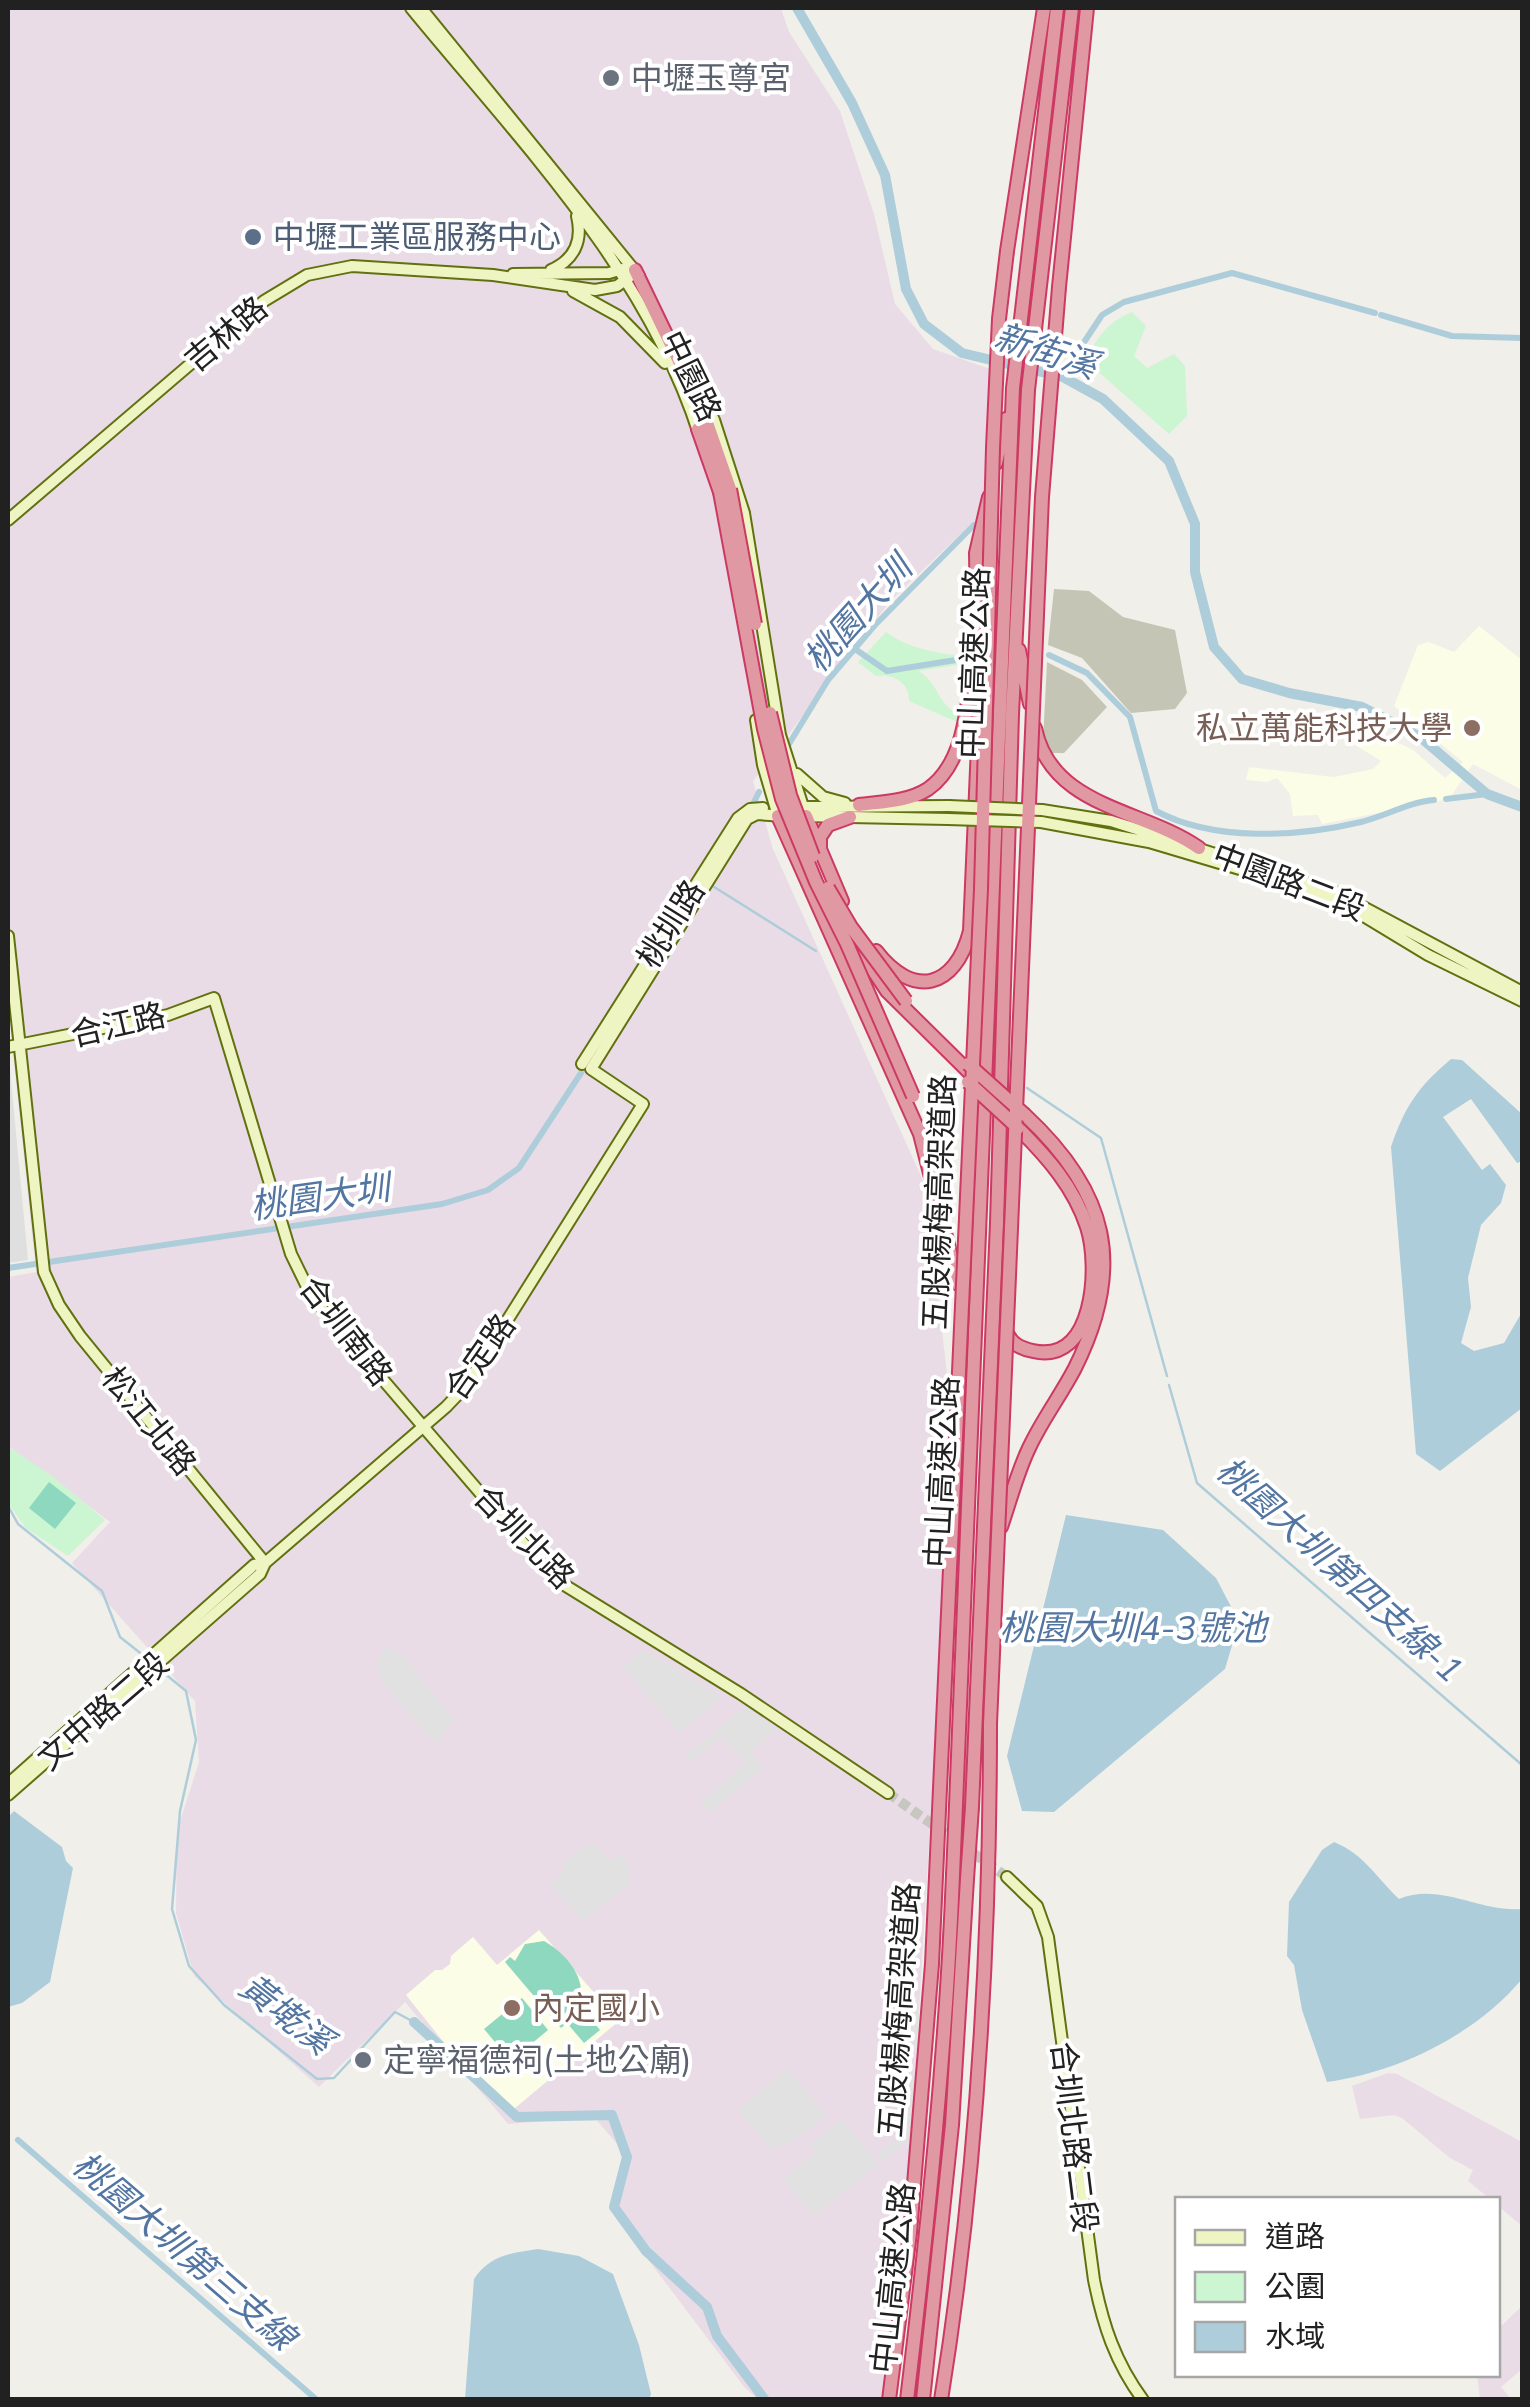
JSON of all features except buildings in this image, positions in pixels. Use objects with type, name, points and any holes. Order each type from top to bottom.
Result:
[{"type":"highway","name":"五股楊梅高架道路","points":[[889,2400],[910,2232],[932,1964],[981,889],[1000,319],[1044,8]]},
{"type":"highway","name":"中山高速公路","points":[[907,2400],[928,2225],[960,1877],[972,1807],[1016,632],[1021,389],[1016,354],[1057,8]]},
{"type":"highway","name":"中山高速公路","points":[[923,2400],[952,2125],[960,1877],[956,1805],[961,1637],[1021,389],[1032,355],[1072,8]]},
{"type":"highway","points":[[940,2400],[972,2141],[985,1942],[990,1724],[1042,497],[1088,8]]},
{"type":"highway","points":[[629,271],[697,397],[725,490],[790,795],[834,899],[868,953],[968,1073]]},
{"type":"highway","points":[[844,904],[882,958],[910,980],[941,978],[965,949],[970,931],[979,724],[976,553],[1021,389]]},
{"type":"highway","points":[[698,429],[725,490],[764,729],[782,800],[804,857],[914,1096],[936,1158],[958,1284],[971,1470]]},
{"type":"highway","points":[[1016,632],[1039,746],[1066,781],[1100,805],[1186,838],[1199,848]]},
{"type":"highway","points":[[859,804],[895,800],[926,790],[948,768],[958,746],[978,634]]},
{"type":"highway","points":[[783,812],[866,964],[918,1025],[968,1073]]},
{"type":"highway","points":[[783,812],[823,914],[920,1134],[958,1284]]},
{"type":"highway","points":[[805,812],[866,964]]},
{"type":"highway","points":[[824,865],[820,847],[824,829],[834,821],[850,817]]},
{"type":"highway","points":[[823,914],[888,1003],[1046,1145],[1071,1180],[1090,1221],[1097,1250],[1098,1316],[1075,1368],[1029,1449],[994,1546],[981,1597]]},
{"type":"highway","points":[[996,1222],[1006,1334],[1016,1345],[1047,1354],[1068,1346],[1081,1328],[1090,1303],[1089,1232],[1070,1190],[1021,1121]]},
{"type":"street","name":"中園路","points":[[411,8],[629,271],[698,429],[730,552],[752,698],[783,812]]},
{"type":"street","name":"中園路","points":[[422,8],[629,271],[697,380],[744,513],[780,735],[805,812]]},
{"type":"street","points":[[545,273],[562,266],[572,256],[580,230],[574,208]]},
{"type":"street","name":"吉林路","points":[[8,520],[264,301],[308,275],[352,266],[492,275],[564,286]]},
{"type":"street","points":[[564,286],[607,289],[629,271]]},
{"type":"street","name":"吉林路","points":[[492,275],[629,271]]},
{"type":"street","points":[[564,286],[620,316],[679,382]]},
{"type":"street","points":[[793,769],[823,797],[876,808]]},
{"type":"street","points":[[783,812],[949,806],[1042,816]]},
{"type":"street","name":"桃圳路","points":[[643,1104],[586,1067],[747,819],[783,812]]},
{"type":"street","points":[[805,812],[948,819],[1042,816]]},
{"type":"street","name":"中園路二段","points":[[1042,816],[1110,821],[1335,892],[1522,992]]},
{"type":"street","name":"中園路二段","points":[[1042,816],[1149,842],[1307,889],[1357,912],[1428,955],[1522,1000]]},
{"type":"street","points":[[8,936],[14,1047]]},
{"type":"street","name":"合江路","points":[[14,1047],[168,1016],[214,998]]},
{"type":"street","name":"合圳南路","points":[[214,998],[283,1229],[312,1297],[424,1426]]},
{"type":"street","name":"松江北路","points":[[14,1047],[43,1265],[59,1305],[265,1564]]},
{"type":"street","name":"合定路","points":[[196,1623],[254,1565],[265,1564],[466,1386],[643,1104]]},
{"type":"street","name":"合圳北路","points":[[424,1426],[536,1558],[566,1586],[741,1694],[888,1793]]},
{"type":"street","name":"文中路二段","points":[[8,1784],[196,1623]]},
{"type":"street","name":"文中路二段","points":[[8,1795],[151,1662]]},
{"type":"street","name":"合圳北路二段","points":[[1007,1877],[1037,1906],[1048,1937],[1104,2331],[1144,2400]]},
{"type":"shaded area","points":[[8,8],[781,8],[789,32],[840,111],[874,214],[895,304],[933,349],[993,370],[986,510],[890,601],[753,781],[773,849],[925,1185],[954,1434],[913,2110],[887,2399],[758,2399],[745,2388],[616,2217],[630,2159],[594,2117],[508,2124],[405,2002],[319,2087],[194,1976],[176,1913],[177,1831],[199,1762],[195,1701],[72,1563],[110,1522],[8,1446],[8,1277],[36,1272],[8,1006]]},
{"type":"shaded area","points":[[1054,589],[1089,591],[1123,617],[1175,630],[1187,693],[1175,709],[1131,713],[1082,658],[1048,645]]},
{"type":"shaded area","name":"私立萬能科技大學","points":[[1479,626],[1522,660],[1522,790],[1473,764],[1449,799],[1322,824],[1318,815],[1293,816],[1290,794],[1277,778],[1267,782],[1246,780],[1249,767],[1334,777],[1373,769],[1381,761],[1339,735],[1349,722],[1412,749],[1445,778],[1463,762],[1394,706],[1418,645],[1429,642],[1454,652]]},
{"type":"shaded area","points":[[1047,662],[1082,680],[1107,707],[1064,753],[1051,753],[1043,741]]},
{"type":"shaded area","points":[[8,1048],[28,1260],[8,1263]]},
{"type":"shaded area","points":[[389,1644],[394,1652],[400,1652],[454,1720],[436,1744],[379,1678],[381,1671],[375,1665]]},
{"type":"shaded area","points":[[644,1650],[721,1698],[679,1732],[623,1666]]},
{"type":"shaded area","points":[[745,1706],[777,1730],[751,1752],[764,1768],[709,1813],[700,1802],[743,1766],[743,1759],[721,1737],[691,1762],[685,1756]]},
{"type":"shaded area","points":[[595,1843],[610,1861],[621,1853],[628,1862],[625,1864],[631,1871],[627,1875],[632,1882],[584,1921],[549,1884],[565,1871],[561,1864]]},
{"type":"shaded area","name":"內定國小","points":[[539,1930],[619,2021],[514,2109],[453,2054],[406,1995],[435,1970],[450,1964],[451,1956],[473,1937],[497,1965]]},
{"type":"shaded area","points":[[912,1997],[919,2006],[917,2050],[889,2017]]},
{"type":"shaded area","points":[[788,2068],[826,2116],[783,2148],[779,2144],[771,2150],[737,2110]]},
{"type":"shaded area","points":[[1388,2073],[1397,2074],[1522,2142],[1522,2226],[1500,2208],[1500,2197],[1488,2197],[1468,2181],[1473,2170],[1450,2158],[1402,2118],[1394,2115],[1360,2119],[1352,2086]]},
{"type":"shaded area","points":[[912,2075],[911,2137],[882,2161],[877,2155],[902,2134],[891,2120],[909,2095],[901,2085]]},
{"type":"shaded area","points":[[842,2119],[879,2164],[814,2216],[783,2180],[815,2153],[809,2145]]},
{"type":"shaded area","points":[[1522,2306],[1522,2369],[1501,2387],[1511,2399],[1480,2399],[1477,2377],[1500,2377],[1500,2327]]},
{"type":"green space","points":[[1132,312],[1146,326],[1134,356],[1147,368],[1174,354],[1185,366],[1187,416],[1169,434],[1085,360],[1104,331]]},
{"type":"green space","points":[[886,632],[915,647],[969,657],[969,663],[918,671],[946,705],[959,714],[957,722],[909,701],[907,689],[899,681],[876,676],[858,662]]},
{"type":"green space","points":[[8,1447],[51,1475],[105,1520],[68,1556],[26,1528],[8,1503]]},
{"type":"green space","points":[[49,1482],[76,1503],[55,1529],[29,1508]]},
{"type":"green space","points":[[544,1941],[568,1960],[581,1987],[578,2006],[560,2016],[565,2021],[581,2007],[600,2030],[584,2043],[567,2023],[561,2028],[505,1962],[510,1957],[515,1961],[525,1944]]},
{"type":"green space","points":[[522,1998],[548,2030],[511,2061],[484,2029]]},
{"type":"water","points":[[1451,1059],[1462,1060],[1522,1114],[1522,1161],[1517,1163],[1471,1099],[1443,1117],[1482,1170],[1490,1164],[1506,1185],[1501,1203],[1481,1225],[1468,1278],[1471,1307],[1461,1343],[1474,1351],[1504,1343],[1522,1312],[1522,1408],[1440,1471],[1416,1454],[1391,1147],[1414,1098]]},
{"type":"water","name":"桃園大圳4-3號池","points":[[1066,1515],[1163,1530],[1216,1578],[1239,1622],[1225,1669],[1054,1812],[1022,1811],[1007,1756]]},
{"type":"water","points":[[14,1811],[62,1847],[73,1868],[50,1982],[22,2003],[8,2007],[8,1817]]},
{"type":"water","points":[[1334,1842],[1362,1860],[1399,1899],[1430,1894],[1491,1907],[1522,1909],[1522,1979],[1482,2017],[1434,2048],[1381,2070],[1327,2082],[1302,2010],[1294,1965],[1287,1956],[1289,1902],[1322,1850]]},
{"type":"water","points":[[538,2249],[579,2256],[613,2274],[639,2345],[649,2399],[465,2399],[474,2279],[494,2260]]},
{"type":"waterway","name":"新街溪","points":[[797,8],[852,103],[885,175],[906,289],[924,324],[962,353],[1063,377],[1103,399],[1169,461],[1195,524],[1195,572],[1214,647],[1242,679],[1362,707],[1420,737],[1487,794],[1522,807]]},
{"type":"waterway","name":"桃園大圳","points":[[1067,368],[1102,315],[1124,302],[1232,273],[1375,313]]},
{"type":"waterway","name":"桃園大圳","points":[[1381,315],[1452,336],[1522,338]]},
{"type":"waterway","name":"桃園大圳","points":[[789,744],[828,680],[875,625],[974,525]]},
{"type":"waterway","points":[[855,649],[887,671],[962,659]]},
{"type":"waterway","points":[[1049,655],[1087,673],[1130,717],[1156,811],[1179,821],[1230,832],[1311,831],[1361,822],[1434,800]]},
{"type":"waterway","name":"桃園大圳","points":[[754,802],[759,792]]},
{"type":"waterway","points":[[1446,799],[1487,794]]},
{"type":"waterway","points":[[711,885],[816,951]]},
{"type":"waterway","name":"桃園大圳","points":[[8,1268],[442,1204],[488,1190],[519,1168],[581,1073]]},
{"type":"waterway","name":"桃園大圳第四支線-1","points":[[1027,1088],[1101,1138],[1167,1376]]},
{"type":"waterway","name":"桃園大圳第四支線-1","points":[[1169,1385],[1197,1483],[1522,1765]]},
{"type":"waterway","name":"黃墘溪","points":[[8,1506],[18,1524],[102,1591],[120,1637],[144,1656]]},
{"type":"waterway","name":"黃墘溪","points":[[158,1668],[186,1691],[196,1740],[180,1811],[172,1909],[189,1966],[224,2005],[317,2079],[334,2078],[395,2012],[414,2022]]},
{"type":"waterway","name":"黃墘溪","points":[[414,2022],[517,2117],[612,2115],[627,2157],[614,2207],[646,2251],[707,2307],[717,2336],[765,2400]]},
{"type":"waterway","name":"桃園大圳第三支線","points":[[18,2140],[317,2400]]},
{"type":"tunnel","points":[[888,1793],[1007,1877]]},
{"type":"place","name":"中壢玉尊宮","points":[[611,78]]},
{"type":"place","name":"中壢工業區服務中心","points":[[253,237]]},
{"type":"place","name":"私立萬能科技大學","points":[[1472,728]]},
{"type":"place","name":"內定國小","points":[[512,2008]]},
{"type":"place","name":"定寧福德祠(土地公廟)","points":[[363,2060]]}]
